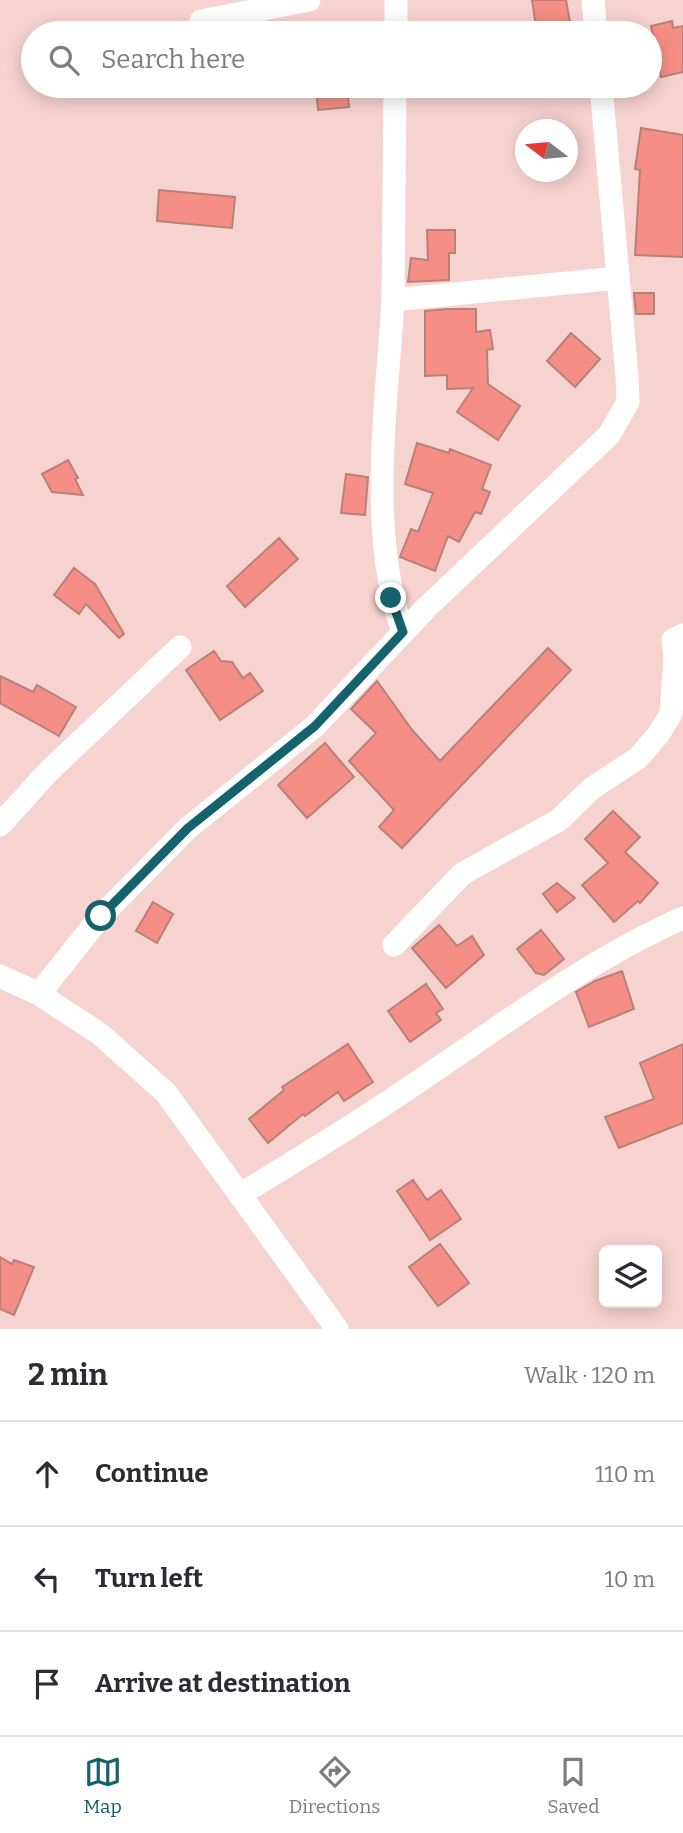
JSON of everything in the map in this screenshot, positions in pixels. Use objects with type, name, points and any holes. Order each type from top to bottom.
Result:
[{"type":"street","points":[[201,20],[309,0]]},
{"type":"street","points":[[396,0],[396,21]]},
{"type":"street","points":[[593,0],[595,21]]},
{"type":"street","points":[[395,98],[393,300],[382,497],[391,598],[403,632]]},
{"type":"street","points":[[39,994],[101,916],[188,828],[315,726],[403,632],[609,436],[628,402],[602,98]]},
{"type":"street","points":[[393,300],[618,278]]},
{"type":"street","points":[[394,945],[462,874],[559,820],[591,789],[638,758],[659,735],[671,714],[675,658],[673,640],[683,635]]},
{"type":"street","points":[[0,825],[48,772],[180,647]]},
{"type":"street","points":[[241,1194],[404,1092],[523,1008],[642,936],[683,918]]},
{"type":"street","points":[[0,975],[39,994],[100,1034],[166,1093],[337,1329]]},
{"type":"building","points":[[532,0],[566,0],[570,21],[535,21]]},
{"type":"building","points":[[672,21],[673,28],[683,26],[683,72],[662,77],[662,23]]},
{"type":"building","points":[[317,98],[348,98],[349,107],[318,110]]},
{"type":"building","points":[[641,128],[683,135],[683,257],[635,255],[640,170],[635,169]]},
{"type":"building","points":[[159,190],[235,197],[232,228],[157,221]]},
{"type":"building","points":[[427,230],[455,230],[455,253],[449,253],[449,280],[408,282],[411,258],[428,260]]},
{"type":"building","points":[[634,293],[654,293],[654,314],[636,314]]},
{"type":"building","points":[[476,309],[476,332],[490,330],[493,349],[487,350],[488,384],[520,406],[498,440],[457,412],[473,388],[447,389],[447,375],[425,376],[425,311]]},
{"type":"building","points":[[571,333],[600,359],[575,387],[547,361]]},
{"type":"building","points":[[417,443],[449,453],[450,449],[491,465],[482,489],[490,492],[481,514],[475,512],[459,542],[448,536],[435,571],[400,557],[411,529],[418,532],[433,493],[405,484]]},
{"type":"building","points":[[68,460],[78,478],[75,479],[83,495],[52,492],[42,474]]},
{"type":"building","points":[[346,474],[368,477],[365,515],[341,513]]},
{"type":"building","points":[[279,538],[298,559],[245,607],[227,586]]},
{"type":"building","points":[[74,568],[95,584],[124,634],[119,638],[86,604],[79,614],[54,595]]},
{"type":"building","points":[[548,648],[571,670],[402,848],[379,827],[394,810],[349,761],[376,733],[351,709],[377,681],[413,731],[440,761]]},
{"type":"building","points":[[214,651],[221,661],[232,662],[243,678],[250,673],[263,691],[220,720],[186,670]]},
{"type":"building","points":[[0,676],[33,692],[37,685],[76,707],[59,736],[0,703]]},
{"type":"building","points":[[325,743],[354,777],[307,818],[278,785]]},
{"type":"building","points":[[613,811],[640,837],[625,852],[658,883],[640,903],[638,901],[614,922],[582,885],[608,863],[585,839]]},
{"type":"building","points":[[557,883],[575,898],[557,912],[543,894]]},
{"type":"building","points":[[153,902],[173,914],[157,943],[136,931]]},
{"type":"building","points":[[439,925],[457,946],[472,936],[484,955],[446,988],[412,948]]},
{"type":"building","points":[[541,930],[564,959],[544,975],[536,973],[517,949]]},
{"type":"building","points":[[622,971],[634,1009],[589,1027],[576,992],[595,981]]},
{"type":"building","points":[[426,984],[443,1009],[436,1013],[441,1020],[410,1042],[388,1011]]},
{"type":"building","points":[[348,1044],[373,1082],[344,1101],[338,1092],[305,1116],[303,1114],[268,1143],[249,1119],[284,1090],[282,1087]]},
{"type":"building","points":[[683,1044],[683,1123],[619,1148],[605,1117],[654,1099],[640,1063]]},
{"type":"building","points":[[413,1180],[427,1200],[441,1190],[461,1219],[430,1240],[397,1191]]},
{"type":"building","points":[[440,1244],[469,1283],[438,1306],[409,1267]]},
{"type":"building","points":[[0,1257],[12,1264],[14,1260],[34,1267],[14,1315],[0,1309]]},
{"type":"route","points":[[101,916],[188,828],[315,726],[403,632],[391,598]]}]
